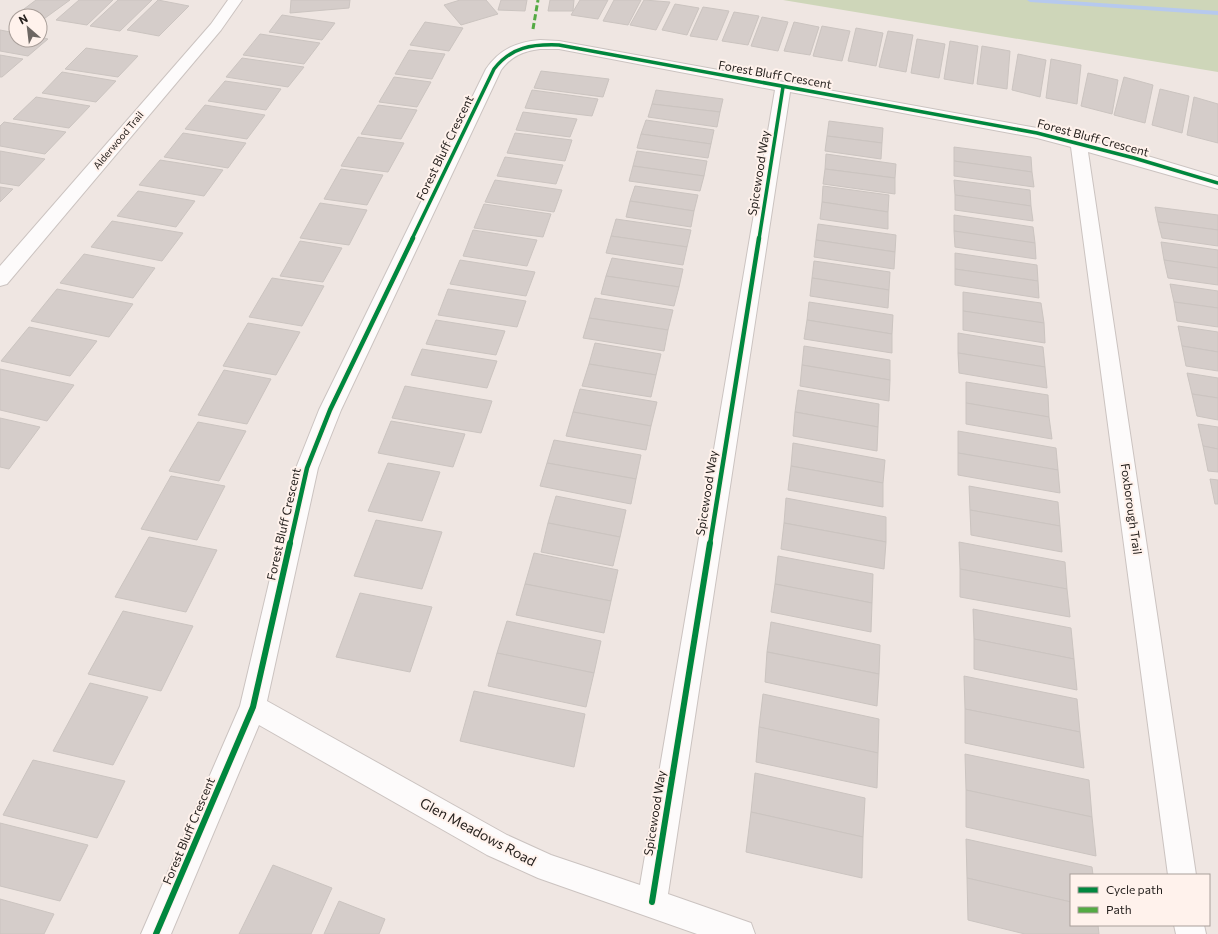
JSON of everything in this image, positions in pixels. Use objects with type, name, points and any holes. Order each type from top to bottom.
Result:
[{"type":"street","name":"Alderwood Trail","points":[[0,279],[216,27],[235,0]]},
{"type":"street","name":"Forest Bluff Crescent","points":[[156,934],[253,707],[307,468],[330,410],[500,60],[521,47],[539,44],[559,45],[992,124],[1079,144],[1218,183]]},
{"type":"street","name":"Spicewood Way","points":[[652,902],[782,86]]},
{"type":"street","name":"Foxborough Trail","points":[[1079,144],[1182,874]]},
{"type":"street","name":"Glen Meadows Road","points":[[253,707],[497,845],[548,868],[652,902],[740,934]]},
{"type":"green space","points":[[783,0],[1218,0],[1218,72]]},
{"type":"building","points":[[36,0],[70,0],[48,16],[48,8],[25,8]]},
{"type":"building","points":[[79,0],[113,0],[87,25],[56,20]]},
{"type":"building","points":[[118,0],[152,0],[120,31],[90,26]]},
{"type":"building","points":[[158,0],[189,6],[159,36],[127,30]]},
{"type":"building","points":[[291,0],[350,0],[349,8],[290,13]]},
{"type":"building","points":[[460,0],[486,0],[498,14],[461,25],[444,5]]},
{"type":"building","points":[[501,0],[527,0],[525,11],[498,10]]},
{"type":"building","points":[[550,0],[574,0],[573,11],[548,11]]},
{"type":"building","points":[[580,0],[608,0],[598,19],[571,15]]},
{"type":"building","points":[[614,0],[641,0],[628,25],[603,21]]},
{"type":"building","points":[[644,0],[670,2],[656,30],[630,25]]},
{"type":"building","points":[[675,4],[699,8],[687,35],[662,30]]},
{"type":"building","points":[[703,7],[729,11],[717,40],[690,36]]},
{"type":"building","points":[[734,12],[759,16],[748,45],[722,41]]},
{"type":"building","points":[[282,15],[335,23],[322,40],[269,32]]},
{"type":"building","points":[[762,17],[788,22],[778,51],[751,46]]},
{"type":"building","points":[[425,22],[463,28],[449,51],[410,45]]},
{"type":"building","points":[[794,22],[819,27],[810,55],[784,51]]},
{"type":"building","points":[[822,26],[850,31],[842,61],[813,56]]},
{"type":"building","points":[[856,28],[883,33],[876,66],[848,61]]},
{"type":"building","points":[[0,30],[8,32],[8,48],[37,48],[28,56],[0,51]]},
{"type":"building","points":[[888,31],[913,35],[906,72],[879,67]]},
{"type":"building","points":[[260,34],[320,43],[304,64],[243,55]]},
{"type":"building","points":[[917,39],[945,44],[939,78],[911,73]]},
{"type":"building","points":[[950,41],[978,46],[973,84],[944,79]]},
{"type":"building","points":[[982,46],[1010,51],[1007,89],[977,84]]},
{"type":"building","points":[[86,48],[138,56],[118,77],[65,69]]},
{"type":"building","points":[[409,50],[445,54],[432,79],[395,74]]},
{"type":"building","points":[[1018,54],[1046,60],[1040,97],[1012,90]]},
{"type":"building","points":[[0,55],[23,59],[2,77],[0,77]]},
{"type":"building","points":[[242,58],[304,67],[288,87],[226,77]]},
{"type":"building","points":[[1051,59],[1081,65],[1077,104],[1046,98]]},
{"type":"building","points":[[541,71],[609,79],[603,97],[534,88]]},
{"type":"building","points":[[62,72],[116,81],[96,102],[42,93]]},
{"type":"building","points":[[1088,73],[1118,80],[1112,114],[1081,106]]},
{"type":"building","points":[[394,77],[431,82],[417,107],[379,102]]},
{"type":"building","points":[[1124,77],[1153,85],[1145,123],[1114,115]]},
{"type":"building","points":[[225,81],[281,89],[266,110],[208,101]]},
{"type":"building","points":[[1160,89],[1189,96],[1182,133],[1152,125]]},
{"type":"building","points":[[532,90],[598,99],[592,116],[525,108]]},
{"type":"building","points":[[656,90],[723,99],[720,112],[652,104]]},
{"type":"building","points":[[36,97],[90,106],[69,128],[13,119]]},
{"type":"building","points":[[1194,97],[1218,104],[1218,143],[1187,135]]},
{"type":"building","points":[[652,104],[720,112],[717,127],[648,117]]},
{"type":"building","points":[[205,105],[265,115],[247,139],[185,129]]},
{"type":"building","points":[[378,105],[417,110],[401,139],[361,134]]},
{"type":"building","points":[[523,112],[577,119],[570,137],[516,130]]},
{"type":"building","points":[[646,120],[714,130],[711,144],[641,134]]},
{"type":"building","points":[[829,121],[883,128],[882,143],[827,136]]},
{"type":"building","points":[[4,122],[66,132],[45,154],[0,146],[0,126]]},
{"type":"building","points":[[183,133],[246,143],[228,168],[164,157]]},
{"type":"building","points":[[515,133],[572,140],[565,161],[507,153]]},
{"type":"building","points":[[641,134],[711,144],[708,158],[637,148]]},
{"type":"building","points":[[827,136],[882,143],[881,159],[825,151]]},
{"type":"building","points":[[358,137],[404,143],[388,172],[341,166]]},
{"type":"building","points":[[954,147],[1031,157],[1032,172],[954,161]]},
{"type":"building","points":[[0,151],[45,159],[19,186],[0,183]]},
{"type":"building","points":[[637,151],[707,161],[704,176],[633,166]]},
{"type":"building","points":[[826,154],[896,164],[895,178],[825,169]]},
{"type":"building","points":[[505,157],[563,165],[556,184],[497,176]]},
{"type":"building","points":[[160,160],[223,170],[204,196],[139,185]]},
{"type":"building","points":[[954,161],[1032,172],[1034,187],[954,176]]},
{"type":"building","points":[[633,166],[704,176],[700,191],[629,181]]},
{"type":"building","points":[[341,169],[383,175],[367,205],[324,199]]},
{"type":"building","points":[[825,169],[895,178],[895,194],[823,184]]},
{"type":"building","points":[[495,180],[562,190],[554,212],[485,202]]},
{"type":"building","points":[[954,180],[1030,190],[1031,206],[955,195]]},
{"type":"building","points":[[635,186],[698,195],[694,211],[630,201]]},
{"type":"building","points":[[823,186],[889,195],[888,212],[822,202]]},
{"type":"building","points":[[0,187],[13,189],[0,202]]},
{"type":"building","points":[[138,191],[195,201],[176,227],[117,216]]},
{"type":"building","points":[[955,195],[1031,206],[1033,221],[955,210]]},
{"type":"building","points":[[630,201],[694,211],[691,227],[626,217]]},
{"type":"building","points":[[822,202],[888,212],[888,229],[820,219]]},
{"type":"building","points":[[320,203],[367,210],[349,245],[300,238]]},
{"type":"building","points":[[484,204],[551,214],[543,237],[474,228]]},
{"type":"building","points":[[1155,207],[1218,215],[1218,230],[1158,222]]},
{"type":"building","points":[[954,215],[1033,227],[1035,243],[954,231]]},
{"type":"building","points":[[616,219],[691,230],[687,247],[611,236]]},
{"type":"building","points":[[112,221],[183,233],[162,261],[91,247]]},
{"type":"building","points":[[1158,222],[1218,230],[1218,246],[1162,238]]},
{"type":"building","points":[[818,224],[896,235],[895,252],[816,240]]},
{"type":"building","points":[[473,230],[537,240],[527,266],[463,256]]},
{"type":"building","points":[[954,231],[1035,243],[1036,259],[955,247]]},
{"type":"building","points":[[611,236],[687,247],[683,265],[606,253]]},
{"type":"building","points":[[816,240],[895,252],[894,269],[814,257]]},
{"type":"building","points":[[300,241],[342,248],[323,282],[280,276]]},
{"type":"building","points":[[1161,242],[1218,250],[1218,268],[1164,260]]},
{"type":"building","points":[[955,253],[1037,265],[1038,281],[955,269]]},
{"type":"building","points":[[84,254],[155,268],[133,298],[60,283]]},
{"type":"building","points":[[612,258],[683,269],[679,287],[606,276]]},
{"type":"building","points":[[460,260],[535,272],[526,296],[450,284]]},
{"type":"building","points":[[1164,260],[1218,268],[1218,285],[1168,278]]},
{"type":"building","points":[[814,261],[890,272],[889,290],[812,278]]},
{"type":"building","points":[[955,269],[1038,281],[1039,298],[955,285]]},
{"type":"building","points":[[606,276],[679,287],[674,306],[601,294]]},
{"type":"building","points":[[272,278],[324,286],[302,326],[249,317]]},
{"type":"building","points":[[812,278],[889,290],[888,308],[810,296]]},
{"type":"building","points":[[1170,284],[1218,291],[1218,308],[1174,302]]},
{"type":"building","points":[[57,289],[133,304],[109,337],[31,321]]},
{"type":"building","points":[[448,289],[526,301],[517,327],[438,315]]},
{"type":"building","points":[[963,292],[1041,303],[1044,323],[963,311]]},
{"type":"building","points":[[595,298],[673,310],[668,330],[589,318]]},
{"type":"building","points":[[809,302],[893,315],[892,334],[807,320]]},
{"type":"building","points":[[1174,302],[1218,308],[1218,327],[1177,321]]},
{"type":"building","points":[[963,311],[1044,323],[1045,343],[963,330]]},
{"type":"building","points":[[589,318],[668,330],[664,351],[583,338]]},
{"type":"building","points":[[436,320],[505,331],[496,355],[426,344]]},
{"type":"building","points":[[807,320],[892,334],[892,353],[804,339]]},
{"type":"building","points":[[248,323],[300,332],[276,375],[223,366]]},
{"type":"building","points":[[1178,326],[1218,332],[1218,352],[1182,346]]},
{"type":"building","points":[[29,327],[97,341],[70,376],[1,361]]},
{"type":"building","points":[[958,333],[1043,347],[1045,367],[958,353]]},
{"type":"building","points":[[595,343],[661,354],[656,375],[589,364]]},
{"type":"building","points":[[804,346],[890,360],[890,380],[802,365]]},
{"type":"building","points":[[1182,346],[1218,352],[1218,371],[1186,366]]},
{"type":"building","points":[[422,349],[497,361],[487,388],[411,375]]},
{"type":"building","points":[[958,353],[1045,367],[1047,388],[959,373]]},
{"type":"building","points":[[589,364],[656,375],[651,397],[582,386]]},
{"type":"building","points":[[802,365],[890,380],[889,401],[800,386]]},
{"type":"building","points":[[0,369],[74,385],[47,421],[0,410]]},
{"type":"building","points":[[224,370],[271,379],[247,424],[198,415]]},
{"type":"building","points":[[1187,373],[1218,378],[1218,398],[1192,394]]},
{"type":"building","points":[[966,382],[1048,395],[1049,417],[966,403]]},
{"type":"building","points":[[405,386],[492,401],[481,433],[392,418]]},
{"type":"building","points":[[580,389],[657,402],[651,426],[573,412]]},
{"type":"building","points":[[798,390],[879,404],[878,427],[795,412]]},
{"type":"building","points":[[1192,394],[1218,398],[1218,420],[1197,416]]},
{"type":"building","points":[[966,403],[1049,417],[1052,439],[966,424]]},
{"type":"building","points":[[573,412],[651,426],[646,450],[566,436]]},
{"type":"building","points":[[795,412],[878,427],[877,451],[793,436]]},
{"type":"building","points":[[0,418],[40,427],[9,469],[0,467]]},
{"type":"building","points":[[391,421],[465,434],[453,467],[378,453]]},
{"type":"building","points":[[198,422],[246,431],[219,481],[169,471]]},
{"type":"building","points":[[1198,424],[1218,427],[1218,449],[1203,446]]},
{"type":"building","points":[[958,431],[1056,448],[1058,470],[958,453]]},
{"type":"building","points":[[554,440],[641,455],[636,479],[547,463]]},
{"type":"building","points":[[793,443],[885,460],[883,483],[791,466]]},
{"type":"building","points":[[1203,446],[1218,449],[1218,472],[1208,471]]},
{"type":"building","points":[[958,453],[1058,470],[1060,493],[958,475]]},
{"type":"building","points":[[388,463],[440,472],[422,521],[368,511]]},
{"type":"building","points":[[547,463],[636,479],[631,504],[540,486]]},
{"type":"building","points":[[791,466],[883,483],[883,507],[788,490]]},
{"type":"building","points":[[171,476],[225,486],[197,540],[141,529]]},
{"type":"building","points":[[1210,479],[1218,480],[1218,504],[1215,504]]},
{"type":"building","points":[[969,486],[1058,502],[1060,526],[970,510]]},
{"type":"building","points":[[556,496],[626,510],[620,537],[548,523]]},
{"type":"building","points":[[786,498],[886,517],[886,542],[784,523]]},
{"type":"building","points":[[970,510],[1060,526],[1062,552],[971,535]]},
{"type":"building","points":[[376,520],[442,532],[422,589],[354,576]]},
{"type":"building","points":[[548,523],[620,537],[613,566],[541,552]]},
{"type":"building","points":[[784,523],[886,542],[884,569],[781,549]]},
{"type":"building","points":[[149,537],[217,550],[186,612],[115,597]]},
{"type":"building","points":[[959,542],[1065,562],[1067,589],[960,569]]},
{"type":"building","points":[[534,553],[618,570],[611,601],[525,584]]},
{"type":"building","points":[[778,556],[873,574],[872,603],[775,584]]},
{"type":"building","points":[[960,569],[1067,589],[1070,617],[960,597]]},
{"type":"building","points":[[525,584],[611,601],[604,633],[516,615]]},
{"type":"building","points":[[775,584],[872,603],[871,632],[771,612]]},
{"type":"building","points":[[360,593],[432,607],[410,672],[336,657]]},
{"type":"building","points":[[973,609],[1071,628],[1074,659],[974,639]]},
{"type":"building","points":[[123,611],[193,626],[161,691],[88,674]]},
{"type":"building","points":[[507,621],[601,641],[594,673],[497,653]]},
{"type":"building","points":[[771,622],[880,645],[879,674],[767,652]]},
{"type":"building","points":[[974,639],[1074,659],[1077,690],[974,669]]},
{"type":"building","points":[[767,652],[879,674],[877,706],[765,682]]},
{"type":"building","points":[[497,653],[594,673],[586,707],[488,686]]},
{"type":"building","points":[[964,676],[1077,699],[1080,732],[965,709]]},
{"type":"building","points":[[90,683],[148,697],[113,765],[53,751]]},
{"type":"building","points":[[474,691],[585,714],[574,767],[460,741]]},
{"type":"building","points":[[763,694],[879,719],[878,753],[759,727]]},
{"type":"building","points":[[965,709],[1080,732],[1084,768],[965,743]]},
{"type":"building","points":[[759,727],[878,753],[877,788],[756,762]]},
{"type":"building","points":[[965,754],[1089,780],[1092,817],[966,790]]},
{"type":"building","points":[[33,760],[125,781],[97,838],[3,815]]},
{"type":"building","points":[[755,773],[865,798],[863,837],[751,812]]},
{"type":"building","points":[[966,790],[1092,817],[1096,856],[966,827]]},
{"type":"building","points":[[751,812],[863,837],[862,878],[746,852]]},
{"type":"building","points":[[0,823],[88,845],[60,901],[0,886]]},
{"type":"building","points":[[966,839],[1092,867],[1093,874],[1070,874],[1070,902],[967,878]]},
{"type":"building","points":[[273,865],[332,888],[311,934],[239,934]]},
{"type":"building","points":[[967,878],[1070,902],[1070,926],[1098,926],[1099,934],[1025,934],[968,920]]},
{"type":"building","points":[[0,899],[54,914],[44,934],[0,934]]},
{"type":"building","points":[[339,901],[385,919],[379,934],[324,934]]},
{"type":"waterway","points":[[1030,0],[1218,13]]},
{"type":"marked path","points":[[533,29],[538,0]]},
{"type":"cycle path","points":[[156,934],[253,707],[307,468],[330,410],[494,69],[500,61],[514,50],[531,45],[559,45],[1037,133],[1134,158],[1218,183]]},
{"type":"cycle path","points":[[652,902],[783,87]]}]
